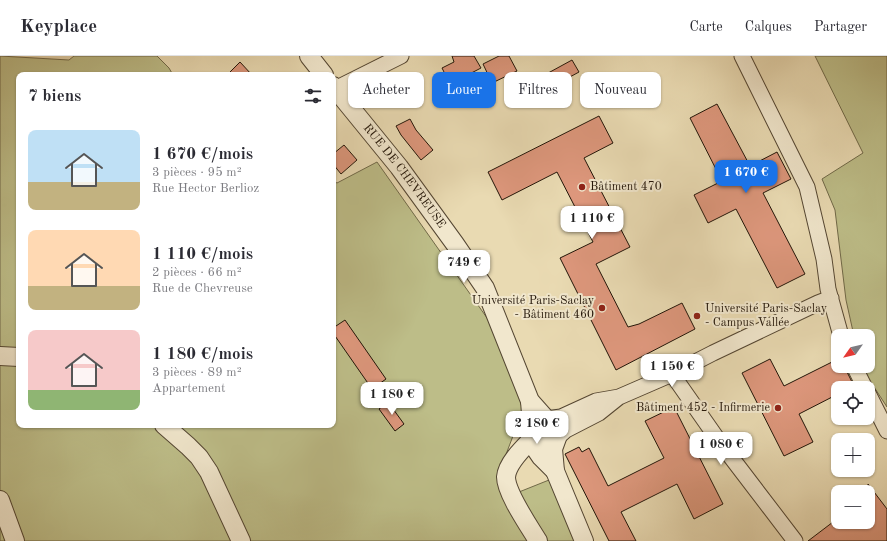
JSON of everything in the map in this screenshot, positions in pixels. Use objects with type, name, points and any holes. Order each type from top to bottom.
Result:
[{"type":"street","points":[[308,56],[321,72]]},
{"type":"street","points":[[336,87],[401,56]]},
{"type":"street","points":[[742,56],[807,187],[839,329]]},
{"type":"street","name":"RUE DE CHEVREUSE","points":[[336,90],[399,167],[485,288],[530,401],[536,429]]},
{"type":"street","points":[[538,541],[509,491],[506,476],[517,455],[536,429],[596,401],[619,397],[672,374],[722,348],[818,303],[830,293]]},
{"type":"street","points":[[0,356],[16,357]]},
{"type":"street","points":[[672,374],[721,444],[794,541]]},
{"type":"street","points":[[517,455],[550,448],[566,430],[599,413],[619,397]]},
{"type":"street","points":[[875,407],[887,431]]},
{"type":"street","points":[[167,428],[188,446],[209,472],[241,541]]},
{"type":"street","points":[[536,429],[538,441],[545,443],[550,448]]},
{"type":"street","points":[[536,429],[550,448],[555,472],[584,541]]},
{"type":"street","points":[[0,500],[15,541]]},
{"type":"green space","points":[[0,56],[69,60],[74,56],[157,56],[171,72],[16,72],[16,428],[336,428],[336,182],[377,162],[492,325],[524,407],[505,457],[514,494],[549,480],[577,541],[0,541]]},
{"type":"green space","points":[[815,56],[887,56],[887,407],[875,389],[875,381],[870,381],[865,373],[875,373],[875,329],[852,329],[846,300],[835,210],[822,179],[863,153]]},
{"type":"building","points":[[452,56],[474,56],[481,68],[473,72],[444,72],[442,68],[454,62]]},
{"type":"building","points":[[499,56],[509,56],[517,71],[504,72],[504,77],[496,81],[496,72],[487,72],[483,64]]},
{"type":"building","points":[[572,60],[579,72],[572,76],[572,72],[550,72]]},
{"type":"building","points":[[240,62],[249,72],[230,72]]},
{"type":"building","points":[[717,104],[750,166],[777,152],[791,179],[763,193],[805,274],[777,288],[736,209],[708,223],[694,195],[722,181],[690,118]]},
{"type":"building","points":[[599,116],[613,143],[584,158],[630,247],[596,264],[628,327],[639,324],[682,303],[695,329],[616,370],[560,258],[593,242],[557,172],[502,200],[488,172]]},
{"type":"building","points":[[410,119],[416,130],[433,150],[421,160],[401,135],[396,126]]},
{"type":"building","points":[[344,145],[357,160],[341,174],[336,168],[336,152]]},
{"type":"building","points":[[345,320],[386,379],[372,389],[336,337],[336,326]]},
{"type":"building","name":"Bâtiment 452 - Infirmerie","points":[[770,359],[784,386],[831,362],[831,373],[848,373],[852,381],[831,381],[831,398],[799,414],[813,442],[784,456],[742,373]]},
{"type":"building","points":[[388,402],[404,424],[395,431],[379,409]]},
{"type":"building","points":[[674,407],[723,504],[694,519],[677,484],[621,512],[636,541],[609,541],[565,454],[579,447],[582,452],[589,448],[608,486],[664,458],[645,421]]},
{"type":"building","points":[[875,493],[887,509],[887,541],[808,541],[831,524],[831,529],[875,529]]},
{"type":"place","name":"Bâtiment 470","points":[[582,187]]},
{"type":"place","name":"Université Paris-Saclay - Bâtiment 460","points":[[602,308]]},
{"type":"place","name":"Université Paris-Saclay - Campus Vallée","points":[[697,316]]},
{"type":"place","name":"Bâtiment 452 - Infirmerie","points":[[778,408]]}]
